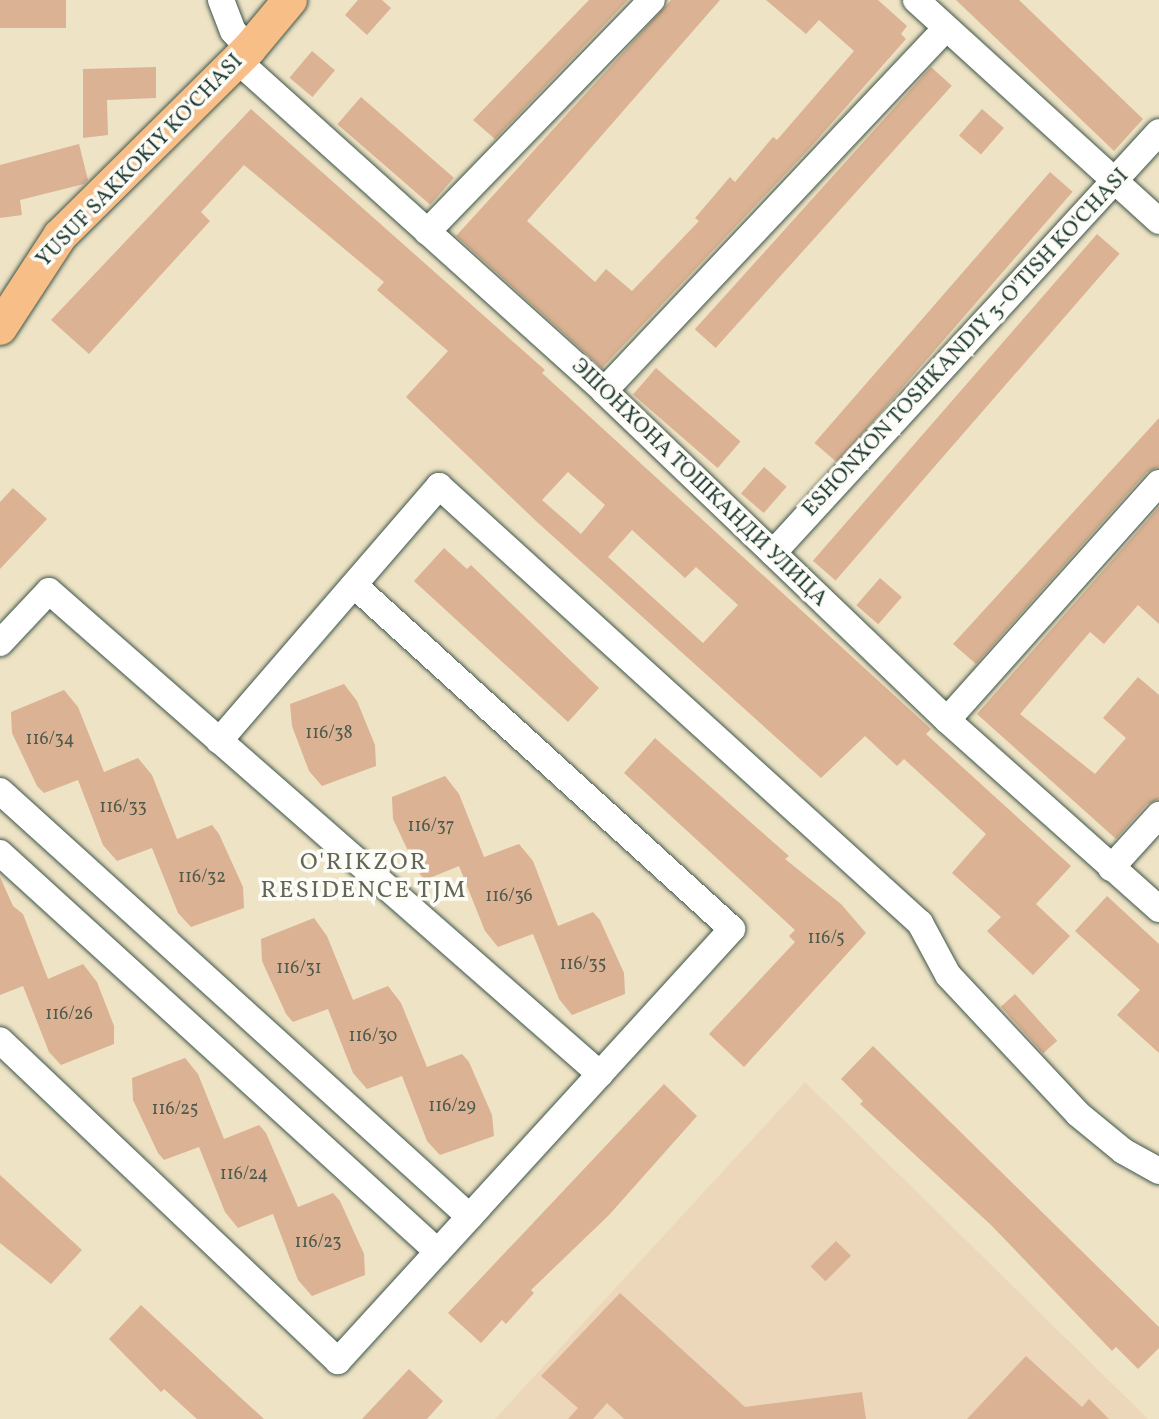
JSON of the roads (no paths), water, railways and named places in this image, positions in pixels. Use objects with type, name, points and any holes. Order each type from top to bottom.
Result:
[{"type":"main road","name":"YUSUF SAKKOKIY KO'CHASI","points":[[0,328],[60,236],[243,54],[290,0]]},
{"type":"street","name":"ЭШОНХОНА ТОШКАНДИ УЛИЦА","points":[[221,0],[243,54],[427,232],[604,391],[947,720],[1159,909]]},
{"type":"street","points":[[427,232],[652,0]]},
{"type":"street","points":[[916,0],[1159,221]]},
{"type":"street","points":[[604,391],[945,29]]},
{"type":"street","name":"ESHONXON TOSHKANDIY 3-O'TISH KO'CHASI","points":[[773,553],[1159,132]]},
{"type":"street","points":[[947,720],[1159,483]]},
{"type":"street","points":[[219,741],[439,486],[920,923],[948,975],[1078,1114],[1123,1151],[1159,1171]]},
{"type":"street","points":[[0,1040],[338,1361],[732,929],[354,585]]},
{"type":"street","points":[[0,643],[49,591],[600,1074]]},
{"type":"street","points":[[0,791],[470,1217]]},
{"type":"street","points":[[1111,868],[1159,815]]},
{"type":"street","points":[[0,853],[438,1252]]},
{"type":"district","name":"O'RIKZOR RESIDENCE TJM","points":[[364,878]]}]
